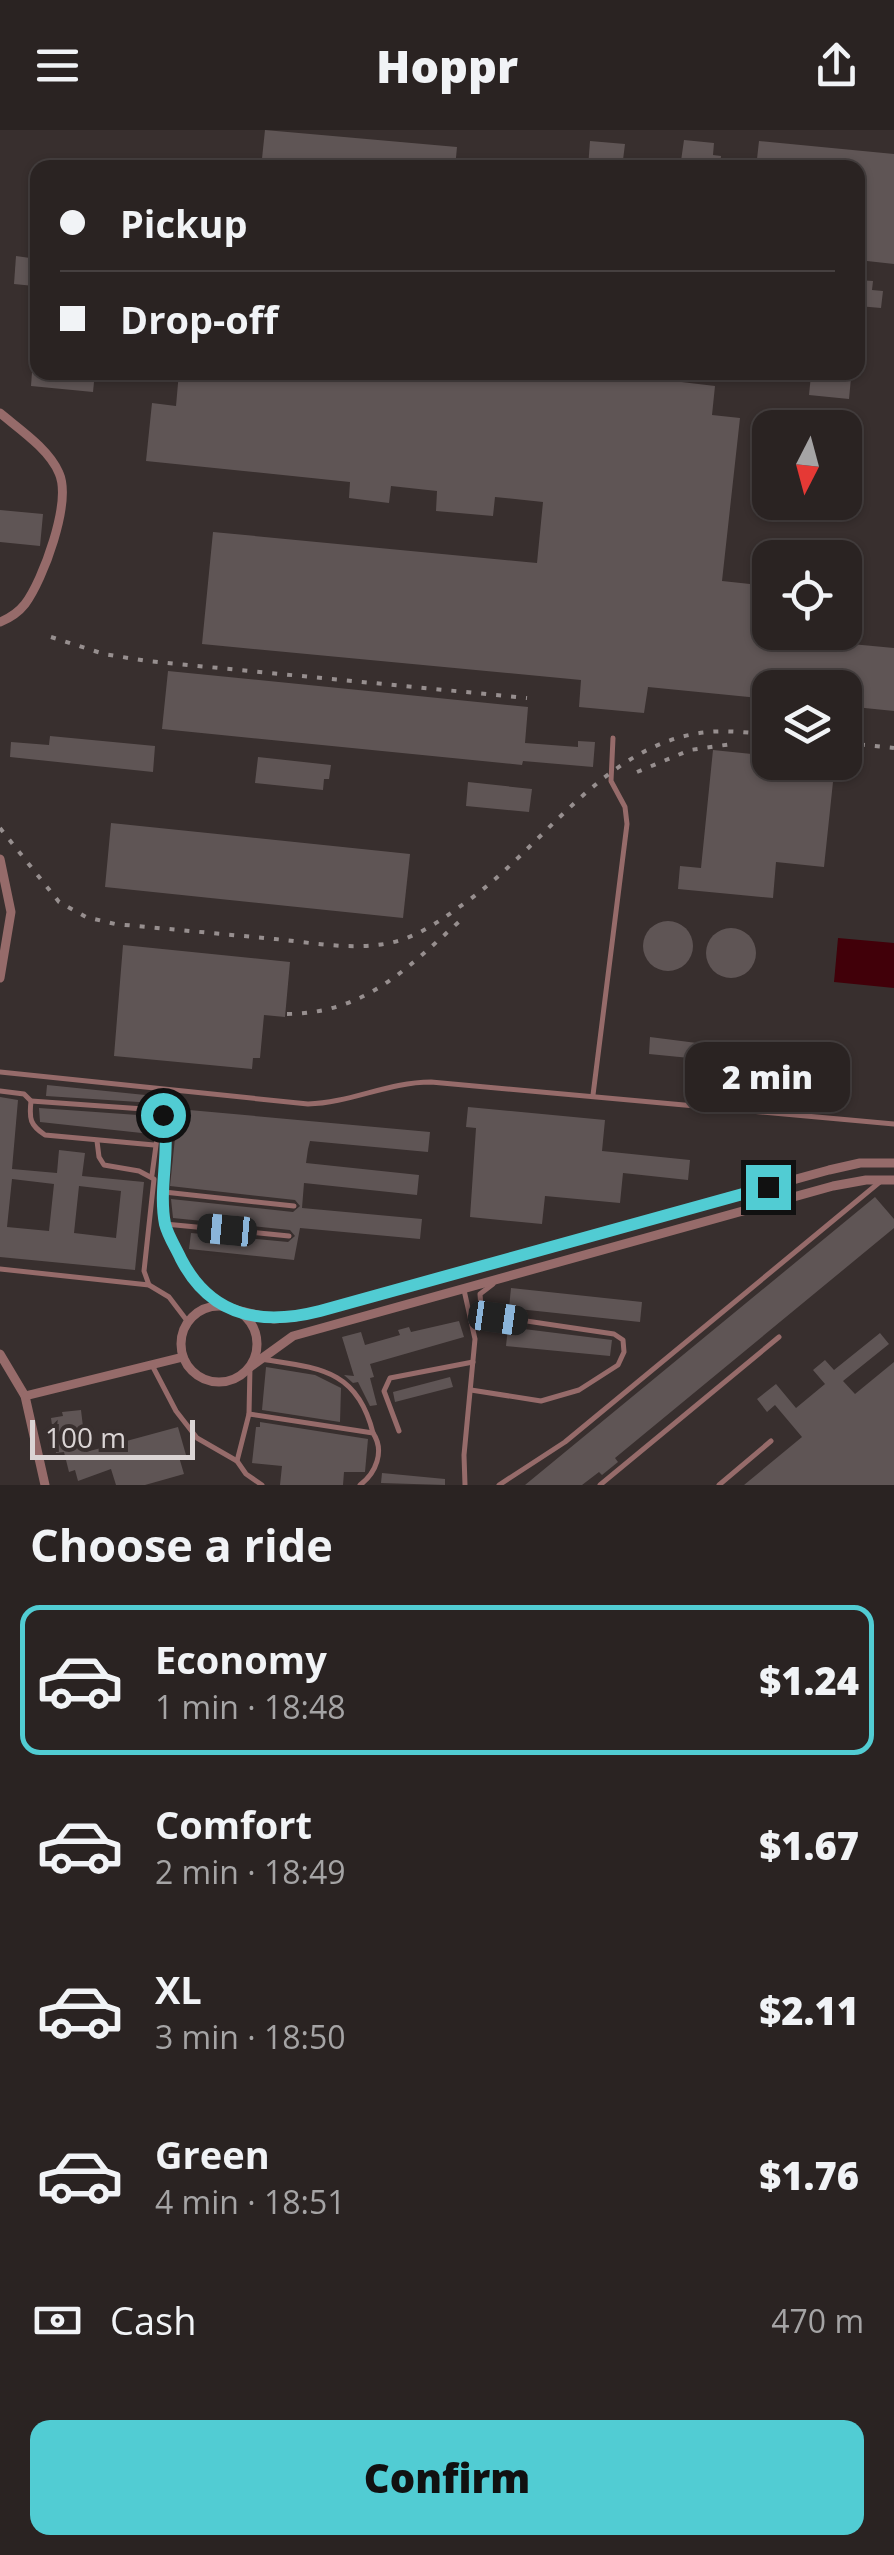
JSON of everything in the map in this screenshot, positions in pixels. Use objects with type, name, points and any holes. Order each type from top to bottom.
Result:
[{"type":"street","points":[[0,412],[52,460],[64,489],[61,514],[33,590],[20,610],[0,622]]},
{"type":"street","points":[[0,859],[12,912],[0,978]]},
{"type":"street","points":[[889,1180],[853,1181],[293,1336],[242,1375],[219,1382],[197,1375],[183,1356],[183,1333],[188,1322],[197,1314],[220,1306],[274,1319],[320,1311],[850,1165],[894,1163]]},
{"type":"street","points":[[459,1272],[464,1288]]},
{"type":"street","points":[[232,1309],[250,1322],[256,1333],[258,1345],[250,1367]]},
{"type":"street","points":[[0,1354],[25,1396],[46,1485]]},
{"type":"street","points":[[25,1396],[183,1356]]},
{"type":"lane","points":[[593,1095],[627,824],[625,807],[611,781],[613,738]]},
{"type":"lane","points":[[0,1072],[308,1104],[409,1082],[894,1124]]},
{"type":"lane","points":[[0,1092],[24,1094],[31,1101],[158,1110],[163,1115],[166,1135],[165,1224],[195,1283],[220,1306]]},
{"type":"lane","points":[[31,1101],[29,1118],[45,1134],[154,1145]]},
{"type":"lane","points":[[149,1285],[144,1271],[155,1183],[154,1145],[157,1138],[166,1135]]},
{"type":"lane","points":[[98,1141],[104,1166],[152,1175]]},
{"type":"lane","points":[[850,1165],[853,1181]]},
{"type":"lane","points":[[499,1485],[565,1442],[889,1180]]},
{"type":"lane","points":[[164,1192],[294,1206]]},
{"type":"lane","points":[[706,1204],[710,1220]]},
{"type":"lane","points":[[165,1224],[290,1236]]},
{"type":"lane","points":[[0,1269],[149,1285],[169,1297],[188,1322]]},
{"type":"lane","points":[[471,1390],[540,1400],[579,1390],[618,1365],[624,1352],[623,1340],[614,1334],[486,1315],[480,1307],[480,1294],[499,1278]]},
{"type":"lane","points":[[464,1288],[475,1333],[465,1485]]},
{"type":"lane","points":[[320,1311],[324,1327]]},
{"type":"lane","points":[[600,1485],[779,1337]]},
{"type":"lane","points":[[261,1359],[334,1373],[348,1386],[378,1442],[376,1467],[360,1485]]},
{"type":"lane","points":[[399,1431],[384,1390],[390,1378],[473,1362]]},
{"type":"lane","points":[[152,1364],[176,1411],[198,1438],[237,1462],[262,1485]]},
{"type":"lane","points":[[237,1462],[249,1414],[250,1367]]},
{"type":"lane","points":[[249,1414],[373,1433]]},
{"type":"lane","points":[[720,1485],[771,1441]]},
{"type":"shaded area","points":[[838,938],[894,943],[894,988],[834,982]]},
{"type":"building","points":[[265,130],[457,147],[456,160],[262,160]]},
{"type":"building","points":[[684,140],[714,143],[713,155],[721,156],[721,160],[681,160]]},
{"type":"building","points":[[590,141],[625,144],[623,160],[589,160]]},
{"type":"building","points":[[759,141],[894,154],[894,264],[865,261],[865,160],[757,160]]},
{"type":"building","points":[[16,256],[30,258],[30,286],[14,284]]},
{"type":"building","points":[[865,280],[873,281],[872,290],[883,291],[881,308],[865,307]]},
{"type":"building","points":[[31,380],[94,380],[93,392],[31,386]]},
{"type":"building","points":[[178,380],[673,380],[715,386],[712,415],[740,418],[722,581],[752,584],[752,650],[862,650],[862,645],[894,648],[894,711],[862,708],[862,670],[752,670],[752,697],[648,687],[644,713],[579,707],[581,680],[202,644],[213,532],[537,563],[543,502],[495,497],[493,516],[436,511],[437,491],[391,486],[389,503],[349,498],[350,482],[146,461],[152,403],[176,406]]},
{"type":"building","points":[[810,380],[851,380],[849,399],[809,395]]},
{"type":"building","points":[[0,510],[43,514],[40,546],[0,542]]},
{"type":"building","points":[[168,671],[528,707],[525,743],[578,747],[578,741],[595,742],[593,767],[523,761],[522,765],[162,729]]},
{"type":"building","points":[[50,736],[155,746],[153,772],[10,757],[11,742],[49,745]]},
{"type":"building","points":[[713,750],[752,754],[752,780],[833,780],[824,867],[776,862],[773,898],[678,889],[680,866],[701,868]]},
{"type":"building","points":[[258,757],[331,765],[329,779],[324,779],[323,790],[255,783]]},
{"type":"building","points":[[468,782],[532,789],[529,812],[466,806]]},
{"type":"building","points":[[111,823],[410,854],[403,918],[105,887]]},
{"type":"building","points":[[668,921],[686,928],[693,946],[686,964],[668,971],[650,964],[643,946],[650,928]]},
{"type":"building","points":[[731,928],[749,935],[756,953],[749,971],[731,978],[713,971],[706,953],[713,935]]},
{"type":"building","points":[[123,945],[290,962],[285,1017],[264,1015],[260,1058],[253,1058],[252,1069],[114,1056]]},
{"type":"building","points":[[650,1037],[728,1047],[725,1067],[709,1066],[710,1060],[649,1054]]},
{"type":"building","points":[[47,1085],[155,1096],[154,1103],[46,1096]]},
{"type":"building","points":[[0,1097],[18,1100],[12,1169],[57,1173],[59,1150],[85,1153],[82,1176],[144,1182],[135,1270],[0,1257]],"holes":[[[12,1179],[54,1184],[49,1231],[7,1227]],[[79,1186],[121,1191],[116,1238],[74,1233]]]},
{"type":"building","points":[[468,1107],[605,1120],[602,1151],[690,1160],[688,1180],[623,1173],[620,1203],[545,1196],[542,1224],[470,1217],[476,1128],[466,1127]]},
{"type":"building","points":[[39,1108],[152,1116],[151,1134],[40,1122]]},
{"type":"building","points":[[178,1109],[430,1132],[428,1152],[310,1141],[308,1149],[306,1163],[419,1175],[417,1195],[304,1183],[302,1208],[422,1219],[420,1239],[300,1228],[294,1260],[189,1249],[191,1233],[288,1242],[295,1236],[290,1230],[173,1218],[171,1199],[293,1212],[300,1206],[295,1200],[170,1186]]},
{"type":"building","points":[[875,1197],[894,1219],[894,1228],[615,1458],[618,1462],[582,1485],[525,1485]]},
{"type":"building","points":[[511,1288],[642,1302],[640,1322],[509,1308]]},
{"type":"building","points":[[459,1321],[464,1337],[370,1364],[377,1405],[370,1406],[358,1382],[353,1383],[344,1375],[354,1376],[342,1337],[361,1332],[365,1345],[400,1335],[398,1330],[409,1327],[411,1332]]},
{"type":"building","points":[[508,1327],[612,1340],[610,1356],[506,1346]]},
{"type":"building","points":[[880,1333],[889,1344],[843,1381],[855,1394],[894,1362],[894,1485],[744,1485],[802,1437],[775,1405],[767,1412],[757,1399],[776,1384],[796,1408],[825,1384],[813,1370],[825,1360],[834,1370]]},
{"type":"building","points":[[266,1367],[315,1375],[341,1388],[340,1422],[262,1410]]},
{"type":"building","points":[[450,1377],[453,1387],[395,1402],[393,1392]]},
{"type":"building","points":[[81,1410],[86,1452],[178,1427],[186,1455],[179,1457],[184,1474],[145,1485],[116,1485],[111,1469],[78,1481],[75,1470],[69,1472],[64,1452],[56,1453],[51,1418]]},
{"type":"building","points":[[260,1422],[368,1439],[365,1472],[344,1472],[343,1485],[280,1485],[282,1466],[252,1463]]},
{"type":"building","points":[[382,1473],[445,1479],[445,1485],[381,1483]]},
{"type":"railway","points":[[51,637],[104,654],[147,661],[527,698]]},
{"type":"railway","points":[[0,828],[59,902],[86,917],[115,924],[323,944],[389,943],[438,922],[469,900],[601,780],[630,760],[661,744],[694,734],[752,733]]},
{"type":"railway","points":[[637,772],[690,750],[732,744]]},
{"type":"railway","points":[[862,745],[894,748]]},
{"type":"railway","points":[[287,1014],[315,1012],[362,997],[403,971],[461,920]]},
{"type":"route","points":[[163,1115],[167,1151],[165,1224],[185,1266],[195,1283],[220,1306],[274,1319],[320,1311],[768,1187]]}]
